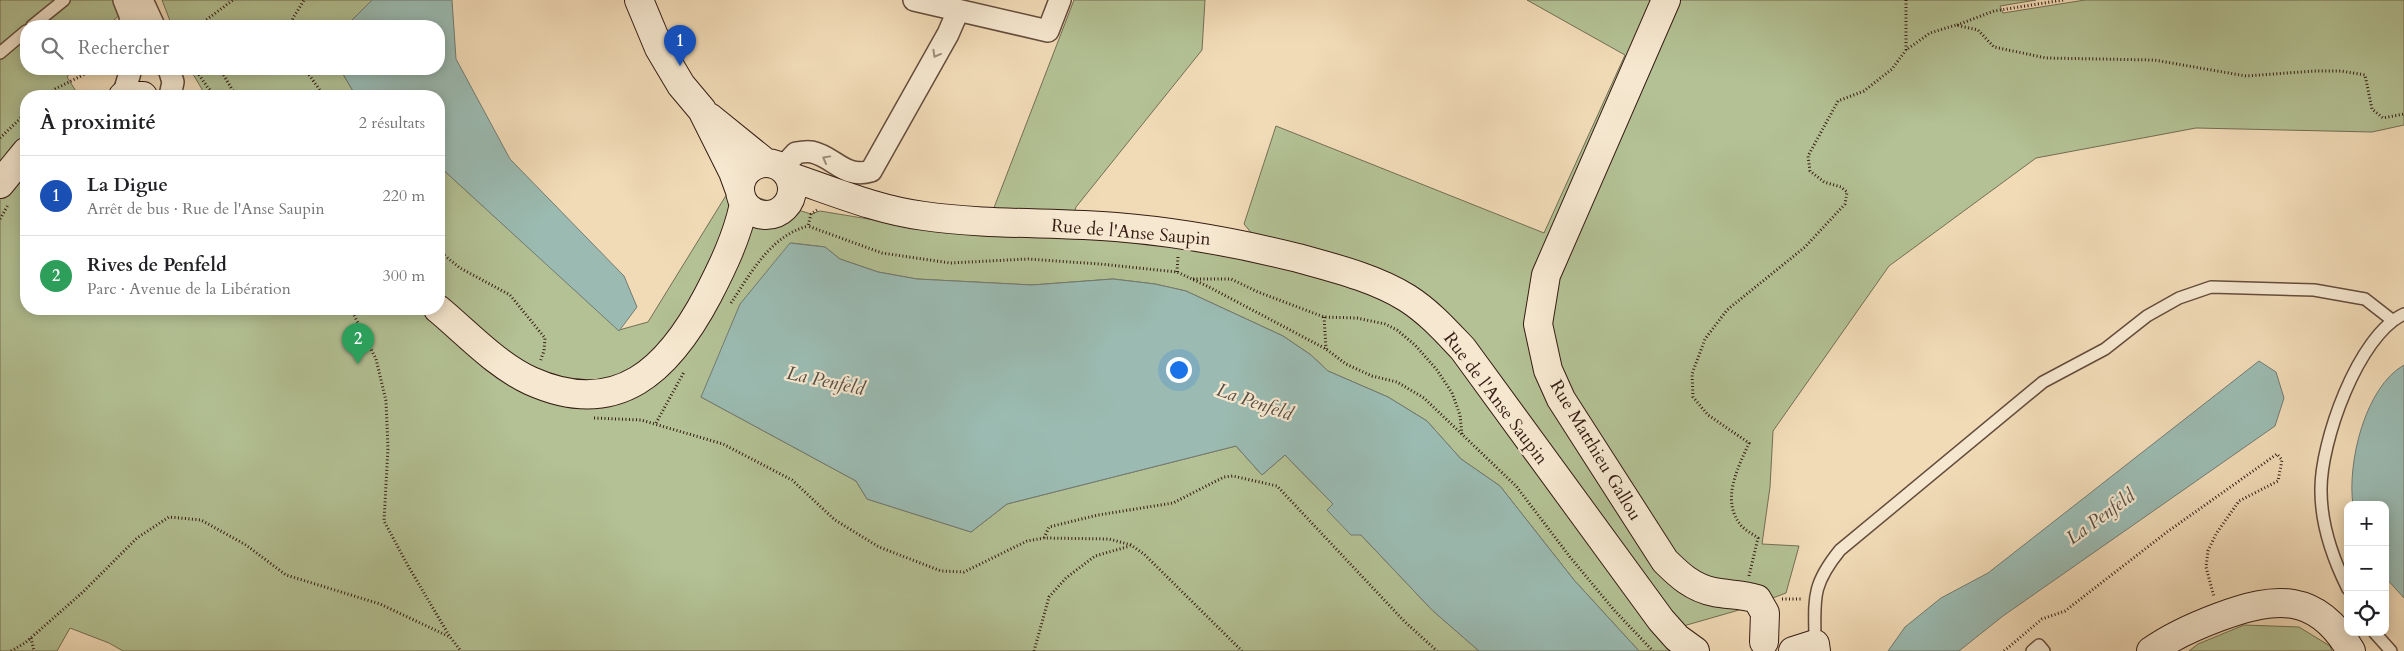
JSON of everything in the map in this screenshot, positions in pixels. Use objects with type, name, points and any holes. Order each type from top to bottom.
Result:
[{"type":"street","points":[[124,0],[130,20]]},
{"type":"street","points":[[142,0],[151,20]]},
{"type":"street","points":[[914,0],[1048,31],[1060,0]]},
{"type":"street","name":"Rue Matthieu Gallou","points":[[1666,0],[1546,275],[1538,324],[1539,338],[1548,370],[1561,399],[1665,561],[1681,578],[1697,587],[1714,592],[1736,594],[1757,599],[1765,614],[1767,648]]},
{"type":"street","name":"Rue de l'Anse Saupin","points":[[637,2],[659,48],[681,85],[702,110],[780,169],[830,197],[891,211],[924,216],[1114,227],[1182,234],[1240,243],[1327,266],[1378,284],[1406,298],[1431,315],[1463,349],[1662,620],[1678,638],[1695,651]]},
{"type":"street","points":[[780,169],[796,153],[814,152],[847,171],[860,174],[871,171],[948,34],[958,11]]},
{"type":"street","points":[[125,90],[129,75]]},
{"type":"street","points":[[170,75],[173,82],[171,90]]},
{"type":"street","name":"Rue de l'Anse Saupin","points":[[702,110],[733,172],[742,198]]},
{"type":"street","points":[[0,184],[20,159]]},
{"type":"street","points":[[445,315],[509,370],[531,381],[577,395],[606,392],[642,378],[670,354],[685,334],[718,275],[737,232],[744,174],[758,164],[780,169],[793,190],[779,211],[718,275]]},
{"type":"street","name":"Rue de l'Anse Saupin","points":[[779,211],[830,197]]},
{"type":"street","points":[[742,198],[754,213],[779,211]]},
{"type":"street","points":[[2151,651],[2168,639],[2253,604],[2276,602],[2296,604],[2310,610],[2328,622],[2344,639],[2351,651]]},
{"type":"lane","points":[[39,20],[64,0]]},
{"type":"lane","points":[[0,53],[20,36]]},
{"type":"lane","points":[[1808,649],[1821,575],[1844,546],[2043,382],[2105,349],[2148,316],[2179,298],[2211,287],[2314,290],[2365,299],[2392,320]]},
{"type":"lane","points":[[2344,579],[2326,536],[2320,490],[2328,437],[2346,388],[2370,346],[2392,320],[2404,314]]},
{"type":"lane","points":[[2377,636],[2390,651]]},
{"type":"lane","points":[[2032,651],[2039,645],[2044,651]]},
{"type":"path","points":[[206,20],[233,0]]},
{"type":"path","points":[[292,20],[304,0]]},
{"type":"path","points":[[1906,0],[1906,50]]},
{"type":"path","points":[[1748,581],[1758,538],[1740,524],[1731,506],[1733,480],[1749,443],[1708,415],[1693,397],[1692,374],[1705,339],[1727,310],[1804,247],[1844,204],[1847,192],[1841,186],[1824,182],[1810,171],[1808,156],[1838,101],[1864,91],[1892,70],[1906,50],[1930,33],[1994,11],[2063,0]]},
{"type":"path","points":[[1956,25],[1978,30],[1994,47],[2046,58],[2154,60],[2246,76],[2316,71],[2341,71],[2365,75],[2372,109],[2383,118],[2404,114]]},
{"type":"path","points":[[54,90],[83,75]]},
{"type":"path","points":[[199,75],[210,90]]},
{"type":"path","points":[[224,75],[232,90]]},
{"type":"path","points":[[309,75],[320,90]]},
{"type":"path","points":[[0,138],[20,119]]},
{"type":"path","points":[[808,226],[811,214],[819,209],[830,197]]},
{"type":"path","points":[[731,304],[760,260],[782,237],[794,230],[808,226],[882,252],[950,263],[1028,259],[1177,272],[1326,349],[1346,364],[1372,376],[1397,382],[1424,398],[1516,486],[1570,557],[1614,610],[1653,651]]},
{"type":"path","points":[[445,256],[460,268],[510,295],[545,338],[544,351],[531,381]]},
{"type":"path","points":[[1192,279],[1232,279],[1258,292],[1324,317],[1357,318],[1384,324],[1397,330],[1415,345],[1437,370],[1452,393],[1460,416],[1462,436]]},
{"type":"path","points":[[354,315],[376,359],[386,401],[388,448],[384,521],[450,637],[461,651]]},
{"type":"path","points":[[1324,317],[1326,349]]},
{"type":"path","points":[[656,423],[679,378],[690,365]]},
{"type":"path","points":[[588,417],[631,421],[641,420],[723,444],[792,480],[835,520],[879,547],[941,572],[964,572],[1027,542],[1044,538],[1109,539],[1131,545],[1144,554],[1242,651]]},
{"type":"path","points":[[2004,651],[2042,619],[2064,611],[2167,532],[2277,454],[2282,460],[2278,481],[2239,501],[2216,534],[2208,551],[2206,567],[2220,617]]},
{"type":"path","points":[[1044,538],[1049,527],[1098,515],[1173,503],[1224,477],[1233,476],[1277,486],[1404,621],[1437,651]]},
{"type":"path","points":[[11,651],[31,638],[84,592],[137,538],[169,517],[201,520],[246,545],[286,575],[380,604],[450,637]]},
{"type":"path","points":[[1034,651],[1049,597],[1066,578],[1095,556],[1131,545]]},
{"type":"path","points":[[1777,599],[1815,601]]},
{"type":"path","points":[[31,638],[34,651]]},
{"type":"green space","points":[[0,0],[137,0],[114,20],[20,20],[20,75],[68,75],[67,77],[75,90],[20,90],[20,315],[445,315],[445,171],[619,330],[648,322],[730,189],[811,214],[820,211],[923,228],[985,231],[1074,0],[1205,0],[1202,50],[1076,207],[1068,236],[1157,242],[1276,263],[1244,224],[1276,126],[1544,233],[1625,55],[1527,0],[2036,0],[2000,6],[2003,13],[2085,0],[2404,0],[2404,125],[2372,132],[2196,128],[2036,158],[1889,266],[1773,431],[1770,487],[1762,544],[1799,546],[1786,593],[1746,608],[1659,633],[1676,651],[1639,651],[1574,580],[1500,486],[1461,459],[1427,421],[1388,397],[1328,371],[1311,355],[1283,336],[1186,291],[1155,284],[1113,279],[1032,285],[917,279],[878,272],[840,259],[825,247],[791,243],[701,397],[856,481],[867,499],[971,532],[1007,504],[1236,446],[1262,475],[1285,455],[1333,504],[1327,510],[1361,535],[1432,610],[1479,651],[123,651],[109,643],[70,628],[57,651],[0,651]]},
{"type":"green space","points":[[162,0],[372,0],[352,20],[170,20]]},
{"type":"green space","points":[[194,75],[344,75],[352,90],[202,90]]},
{"type":"green space","points":[[2244,625],[2299,627],[2330,646],[2332,651],[2189,651],[2198,644]]},
{"type":"water","points":[[372,0],[452,0],[456,59],[510,159],[624,276],[637,307],[619,331],[445,172],[445,90],[352,90],[344,75],[445,75],[445,20],[352,20]]},
{"type":"water","name":"La Penfeld","points":[[790,243],[825,247],[840,259],[878,272],[917,279],[1032,285],[1113,279],[1155,284],[1186,291],[1283,336],[1311,355],[1328,371],[1388,397],[1427,421],[1461,459],[1500,486],[1574,580],[1639,651],[1479,651],[1432,610],[1361,535],[1351,535],[1327,510],[1333,504],[1285,455],[1262,475],[1236,446],[1007,504],[971,532],[867,499],[856,481],[701,397],[740,304]]},
{"type":"water","name":"La Penfeld","points":[[2259,361],[2276,372],[2284,398],[2275,426],[2003,616],[1959,651],[1888,651],[1905,627],[1941,598],[1988,573]]},
{"type":"water","points":[[2404,365],[2404,598],[2389,581],[2389,501],[2353,501],[2353,468],[2356,448],[2369,408],[2379,390],[2390,376]]},
{"type":"place","name":"La Digue","points":[[680,66]]},
{"type":"place","name":"Rives de Penfeld","points":[[358,364]]}]
